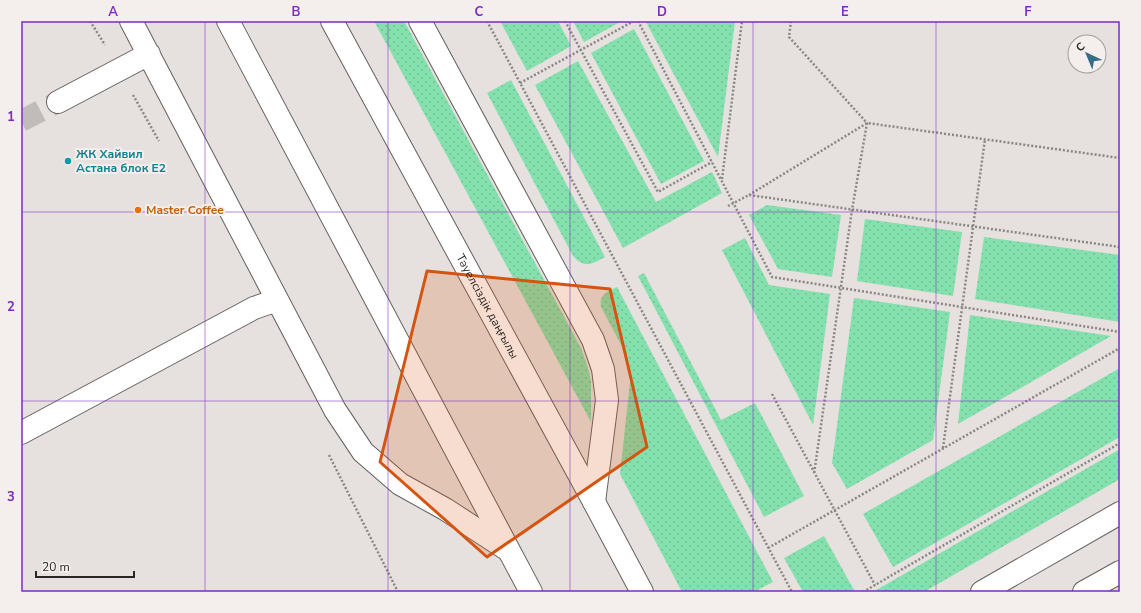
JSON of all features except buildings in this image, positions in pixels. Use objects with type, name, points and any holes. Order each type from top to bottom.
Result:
[{"type":"main road","points":[[131,21],[335,410],[363,452],[400,484],[445,509],[508,550]]},
{"type":"main road","points":[[228,21],[531,592]]},
{"type":"main road","name":"Тәуелсіздік даңғылы","points":[[332,21],[642,592]]},
{"type":"main road","points":[[420,21],[593,340],[604,369],[607,400],[594,502]]},
{"type":"main road","points":[[58,102],[149,54]]},
{"type":"main road","points":[[21,433],[254,308],[277,300]]},
{"type":"main road","points":[[982,592],[1120,513]]},
{"type":"main road","points":[[1084,592],[1120,572]]},
{"type":"path","points":[[487,21],[792,592]]},
{"type":"path","points":[[565,21],[658,192],[712,162]]},
{"type":"path","points":[[520,83],[634,21]]},
{"type":"path","points":[[638,21],[772,277],[1120,332]]},
{"type":"path","points":[[722,181],[742,21]]},
{"type":"path","points":[[791,21],[789,37],[867,123]]},
{"type":"path","points":[[814,474],[852,210],[867,123]]},
{"type":"path","points":[[728,206],[749,195],[867,123],[1120,158]]},
{"type":"path","points":[[943,449],[985,140]]},
{"type":"path","points":[[749,195],[1120,247]]},
{"type":"path","points":[[768,548],[1120,348]]},
{"type":"path","points":[[772,394],[874,585]]},
{"type":"path","points":[[863,592],[1120,443]]},
{"type":"highlighted area","points":[[427,271],[610,289],[647,447],[487,557],[380,462]]},
{"type":"green space","points":[[374,21],[404,21],[581,348],[591,381],[591,422]]},
{"type":"green space","points":[[500,21],[558,21],[571,46],[527,71]]},
{"type":"green space","points":[[573,21],[622,21],[584,42]]},
{"type":"green space","points":[[735,21],[718,157],[646,22]]},
{"type":"green space","points":[[634,29],[704,161],[661,184],[591,53]]},
{"type":"green space","points":[[578,61],[656,202],[712,172],[722,193],[623,248],[535,85]]},
{"type":"green space","points":[[511,80],[605,257],[596,262],[589,264],[581,263],[573,256],[487,93]]},
{"type":"green space","points":[[767,205],[841,215],[832,277],[778,269],[749,215]]},
{"type":"green space","points":[[865,219],[962,232],[953,296],[857,281]]},
{"type":"green space","points":[[984,237],[1120,255],[1120,322],[975,299]]},
{"type":"green space","points":[[745,238],[769,285],[830,294],[813,425],[722,250]]},
{"type":"green space","points":[[644,273],[721,420],[755,403],[804,496],[764,517],[638,276]]},
{"type":"green space","points":[[617,287],[773,582],[754,592],[682,592],[620,474],[630,382],[630,368],[626,354],[601,307],[601,299],[604,294]]},
{"type":"green space","points":[[854,298],[950,312],[933,440],[847,489],[832,463]]},
{"type":"green space","points":[[970,315],[1111,336],[958,424]]},
{"type":"green space","points":[[1120,368],[1120,437],[893,567],[863,514]]},
{"type":"green space","points":[[1120,449],[1120,479],[924,592],[873,592]]},
{"type":"green space","points":[[824,536],[854,590],[851,592],[803,592],[784,558]]},
{"type":"tunnel","points":[[21,121],[58,102]]},
{"type":"place","name":"ЖК Хайвил Астана блок E2","points":[[68,161]]},
{"type":"place","name":"Master Coffee","points":[[138,210]]}]
